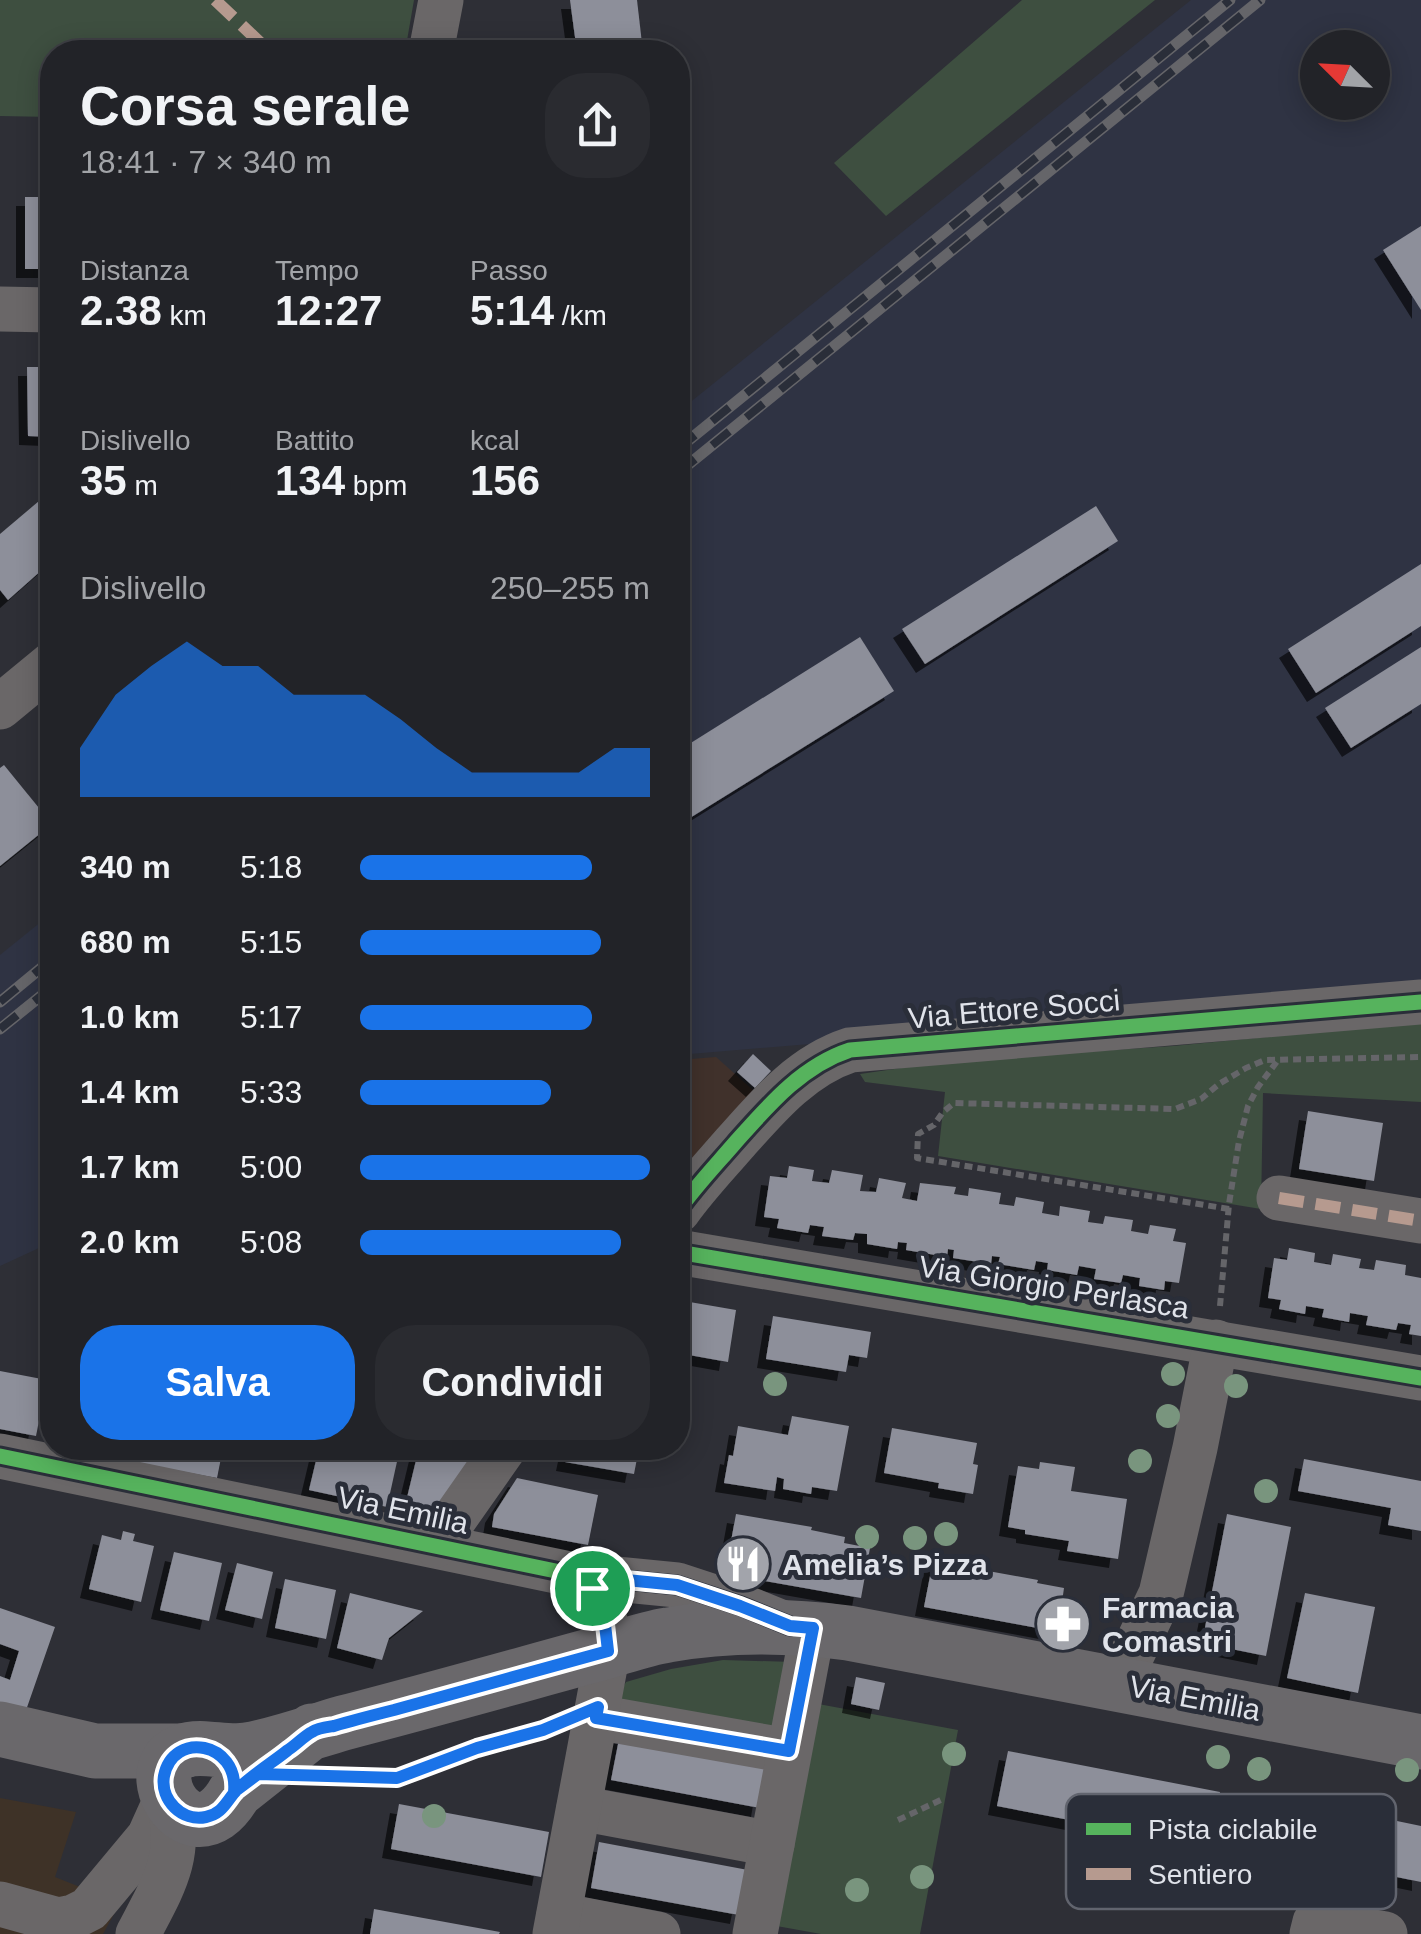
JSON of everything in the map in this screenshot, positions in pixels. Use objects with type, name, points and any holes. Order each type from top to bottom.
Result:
[{"type":"main road","name":"Via Emilia","points":[[200,1784],[312,1732],[608,1651],[667,1609],[742,1626],[848,1633],[1421,1742]]},
{"type":"main road","points":[[0,1729],[95,1751],[140,1775],[200,1784]]},
{"type":"street","points":[[433,40],[441,0]]},
{"type":"street","points":[[0,310],[40,310]]},
{"type":"street","points":[[0,708],[40,674]]},
{"type":"street","name":"Via Ettore Socci","points":[[690,1196],[783,1091],[818,1064],[850,1050],[1421,1002]]},
{"type":"street","points":[[1279,1198],[1421,1221]]},
{"type":"street","name":"Via Giorgio Perlasca","points":[[690,1254],[1421,1378]]},
{"type":"street","points":[[1118,1684],[1161,1594],[1216,1342]]},
{"type":"street","name":"Via Emilia","points":[[0,1456],[576,1575],[667,1609]]},
{"type":"street","points":[[436,1545],[496,1460]]},
{"type":"street","points":[[576,1575],[592,1588],[603,1607],[608,1651],[557,1924],[658,1934]]},
{"type":"street","points":[[755,1934],[789,1751],[802,1627]]},
{"type":"street","points":[[597,1712],[789,1751]]},
{"type":"street","points":[[138,1934],[162,1887],[173,1853],[174,1822],[200,1784]]},
{"type":"street","points":[[0,1904],[58,1920],[88,1909],[200,1784]]},
{"type":"street","points":[[579,1808],[772,1844]]},
{"type":"street","points":[[1312,1934],[1315,1922],[1385,1934]]},
{"type":"path","points":[[1228,1210],[917,1158],[918,1134],[934,1125],[954,1103],[1175,1109],[1201,1099],[1246,1068],[1265,1060],[1421,1057]]},
{"type":"path","points":[[1216,1342],[1228,1210],[1240,1141],[1248,1106],[1278,1060]]},
{"type":"path","points":[[200,1784],[397,1778],[477,1748],[597,1712]]},
{"type":"path","points":[[898,1820],[945,1798]]},
{"type":"shaded area","points":[[1191,0],[1421,0],[1421,993],[690,1054],[690,402]]},
{"type":"shaded area","points":[[40,923],[40,1248],[0,1266],[0,955]]},
{"type":"shaded area","points":[[716,1057],[753,1090],[690,1170],[690,1059]]},
{"type":"shaded area","points":[[0,1798],[76,1812],[55,1877],[120,1903],[103,1934],[0,1934]]},
{"type":"green space","points":[[0,0],[414,0],[407,40],[40,40],[40,117],[0,116]]},
{"type":"green space","points":[[1022,0],[1155,0],[886,216],[834,163]]},
{"type":"green space","points":[[1421,1022],[1421,1102],[1263,1093],[1261,1209],[938,1156],[945,1092],[865,1082],[860,1074],[949,1061],[1173,1046]]},
{"type":"green space","points":[[723,1660],[793,1662],[781,1734],[622,1711],[622,1689],[626,1682]]},
{"type":"green space","points":[[813,1703],[958,1730],[920,1934],[821,1934],[771,1925]]},
{"type":"building","points":[[570,0],[637,0],[642,40],[575,40]]},
{"type":"building","points":[[25,197],[40,197],[40,269],[25,269]]},
{"type":"building","points":[[1421,226],[1421,310],[1383,250]]},
{"type":"building","points":[[27,367],[40,367],[40,436],[28,436]]},
{"type":"building","points":[[40,500],[40,572],[8,600],[0,590],[0,534]]},
{"type":"building","points":[[1096,506],[1118,541],[925,664],[902,629]]},
{"type":"building","points":[[1421,564],[1421,626],[1316,693],[1288,649]]},
{"type":"building","points":[[860,637],[894,691],[690,818],[690,743]]},
{"type":"building","points":[[1421,647],[1421,704],[1351,748],[1325,708]]},
{"type":"building","points":[[4,765],[40,809],[40,834],[0,866],[0,768]]},
{"type":"building","points":[[753,1054],[771,1071],[755,1088],[737,1072]]},
{"type":"building","points":[[1308,1111],[1383,1123],[1374,1181],[1299,1169]]},
{"type":"building","points":[[789,1166],[814,1170],[812,1181],[829,1183],[832,1170],[863,1175],[860,1191],[876,1192],[879,1178],[906,1183],[902,1198],[917,1201],[920,1183],[956,1187],[954,1194],[968,1196],[969,1188],[1001,1193],[999,1204],[1014,1206],[1016,1197],[1044,1202],[1042,1213],[1059,1216],[1060,1206],[1090,1211],[1088,1222],[1103,1224],[1105,1216],[1133,1220],[1131,1231],[1148,1234],[1150,1225],[1176,1229],[1173,1241],[1186,1243],[1179,1283],[1165,1281],[1164,1290],[1139,1286],[1140,1278],[1123,1275],[1121,1283],[1094,1279],[1096,1269],[1079,1266],[1077,1275],[1047,1270],[1048,1263],[1036,1261],[1034,1270],[998,1264],[1000,1257],[992,1256],[991,1264],[953,1258],[954,1250],[948,1249],[947,1257],[906,1250],[907,1243],[898,1242],[897,1249],[867,1244],[867,1234],[855,1233],[853,1240],[822,1236],[824,1227],[810,1225],[808,1233],[777,1228],[779,1219],[764,1217],[770,1176],[787,1178]]},
{"type":"building","points":[[1289,1248],[1315,1253],[1314,1262],[1331,1265],[1333,1254],[1361,1259],[1359,1268],[1374,1270],[1376,1260],[1406,1265],[1405,1275],[1421,1278],[1421,1336],[1409,1334],[1411,1325],[1398,1323],[1396,1330],[1366,1325],[1368,1316],[1350,1313],[1349,1322],[1322,1317],[1324,1309],[1306,1306],[1305,1314],[1279,1309],[1281,1300],[1268,1298],[1274,1258],[1287,1260]]},
{"type":"building","points":[[690,1302],[736,1310],[728,1362],[690,1355]]},
{"type":"building","points":[[773,1316],[871,1332],[867,1358],[849,1355],[846,1372],[766,1359]]},
{"type":"building","points":[[0,1371],[40,1379],[36,1436],[0,1429]]},
{"type":"building","points":[[792,1416],[849,1426],[837,1491],[812,1487],[811,1494],[783,1489],[784,1479],[777,1477],[775,1491],[724,1483],[738,1426],[788,1435]]},
{"type":"building","points":[[892,1428],[977,1443],[973,1494],[884,1473]]},
{"type":"building","points":[[1304,1459],[1421,1481],[1421,1531],[1388,1525],[1391,1508],[1298,1491]]},
{"type":"building","points":[[122,1460],[221,1460],[217,1478]]},
{"type":"building","points":[[316,1460],[397,1460],[387,1507],[309,1490]]},
{"type":"building","points":[[416,1460],[469,1460],[434,1515],[404,1510]]},
{"type":"building","points":[[565,1460],[637,1460],[634,1474]]},
{"type":"building","points":[[1040,1462],[1075,1467],[1071,1491],[1127,1499],[1118,1559],[1067,1551],[1069,1541],[1025,1534],[1025,1530],[1008,1527],[1018,1466],[1039,1469]]},
{"type":"building","points":[[517,1478],[598,1495],[588,1545],[492,1527],[494,1514]]},
{"type":"building","points":[[736,1514],[812,1527],[811,1530],[845,1537],[844,1543],[870,1548],[861,1598],[725,1574]]},
{"type":"building","points":[[1227,1514],[1291,1527],[1266,1656],[1202,1643]]},
{"type":"building","points":[[123,1531],[135,1534],[133,1541],[154,1546],[141,1602],[89,1589],[102,1535],[121,1540]]},
{"type":"building","points":[[174,1552],[222,1563],[209,1621],[160,1610]]},
{"type":"building","points":[[933,1561],[1064,1588],[1062,1602],[1086,1607],[1080,1636],[924,1607]]},
{"type":"building","points":[[237,1563],[273,1572],[262,1619],[225,1610]]},
{"type":"building","points":[[285,1579],[336,1590],[326,1639],[275,1628]]},
{"type":"building","points":[[350,1593],[423,1611],[389,1638],[382,1660],[337,1648]]},
{"type":"building","points":[[1305,1593],[1375,1607],[1358,1693],[1287,1678]]},
{"type":"building","points":[[0,1608],[55,1627],[24,1716],[0,1707],[0,1676],[10,1680],[19,1651],[0,1644]]},
{"type":"building","points":[[856,1677],[885,1683],[879,1710],[851,1704]]},
{"type":"building","points":[[620,1734],[768,1762],[760,1808],[611,1780]]},
{"type":"building","points":[[1008,1751],[1220,1792],[1066,1794],[1066,1819],[997,1806]]},
{"type":"building","points":[[399,1804],[549,1832],[541,1877],[391,1849]]},
{"type":"building","points":[[1396,1821],[1421,1826],[1421,1882],[1396,1877]]},
{"type":"building","points":[[599,1842],[748,1870],[739,1915],[591,1888]]},
{"type":"building","points":[[374,1909],[500,1932],[370,1934]]},
{"type":"railway","points":[[690,439],[1230,0]]},
{"type":"railway","points":[[690,463],[1260,0]]},
{"type":"railway","points":[[0,1002],[40,969]]},
{"type":"railway","points":[[0,1029],[40,997]]},
{"type":"marked path","points":[[215,0],[257,40]]},
{"type":"marked path","points":[[1279,1198],[1421,1221]]},
{"type":"cycle path","points":[[690,1195],[786,1089],[816,1066],[850,1050],[1421,1002]]},
{"type":"cycle path","points":[[690,1254],[1421,1378]]},
{"type":"cycle path","points":[[0,1456],[575,1575],[677,1585],[790,1626]]},
{"type":"place","name":"Amelia’s Pizza","points":[[743,1564]]},
{"type":"place","name":"Farmacia Comastri","points":[[1063,1624]]},
{"type":"route","points":[[592,1588],[576,1575],[677,1585],[790,1626],[813,1628],[789,1751],[596,1718],[598,1707],[543,1730],[477,1748],[397,1778],[258,1774],[234,1792],[233,1771],[227,1760],[210,1749],[193,1748],[174,1757],[168,1766],[164,1774],[167,1797],[185,1815],[198,1818],[216,1814],[234,1792],[312,1732],[608,1651],[603,1607],[592,1588]]}]
